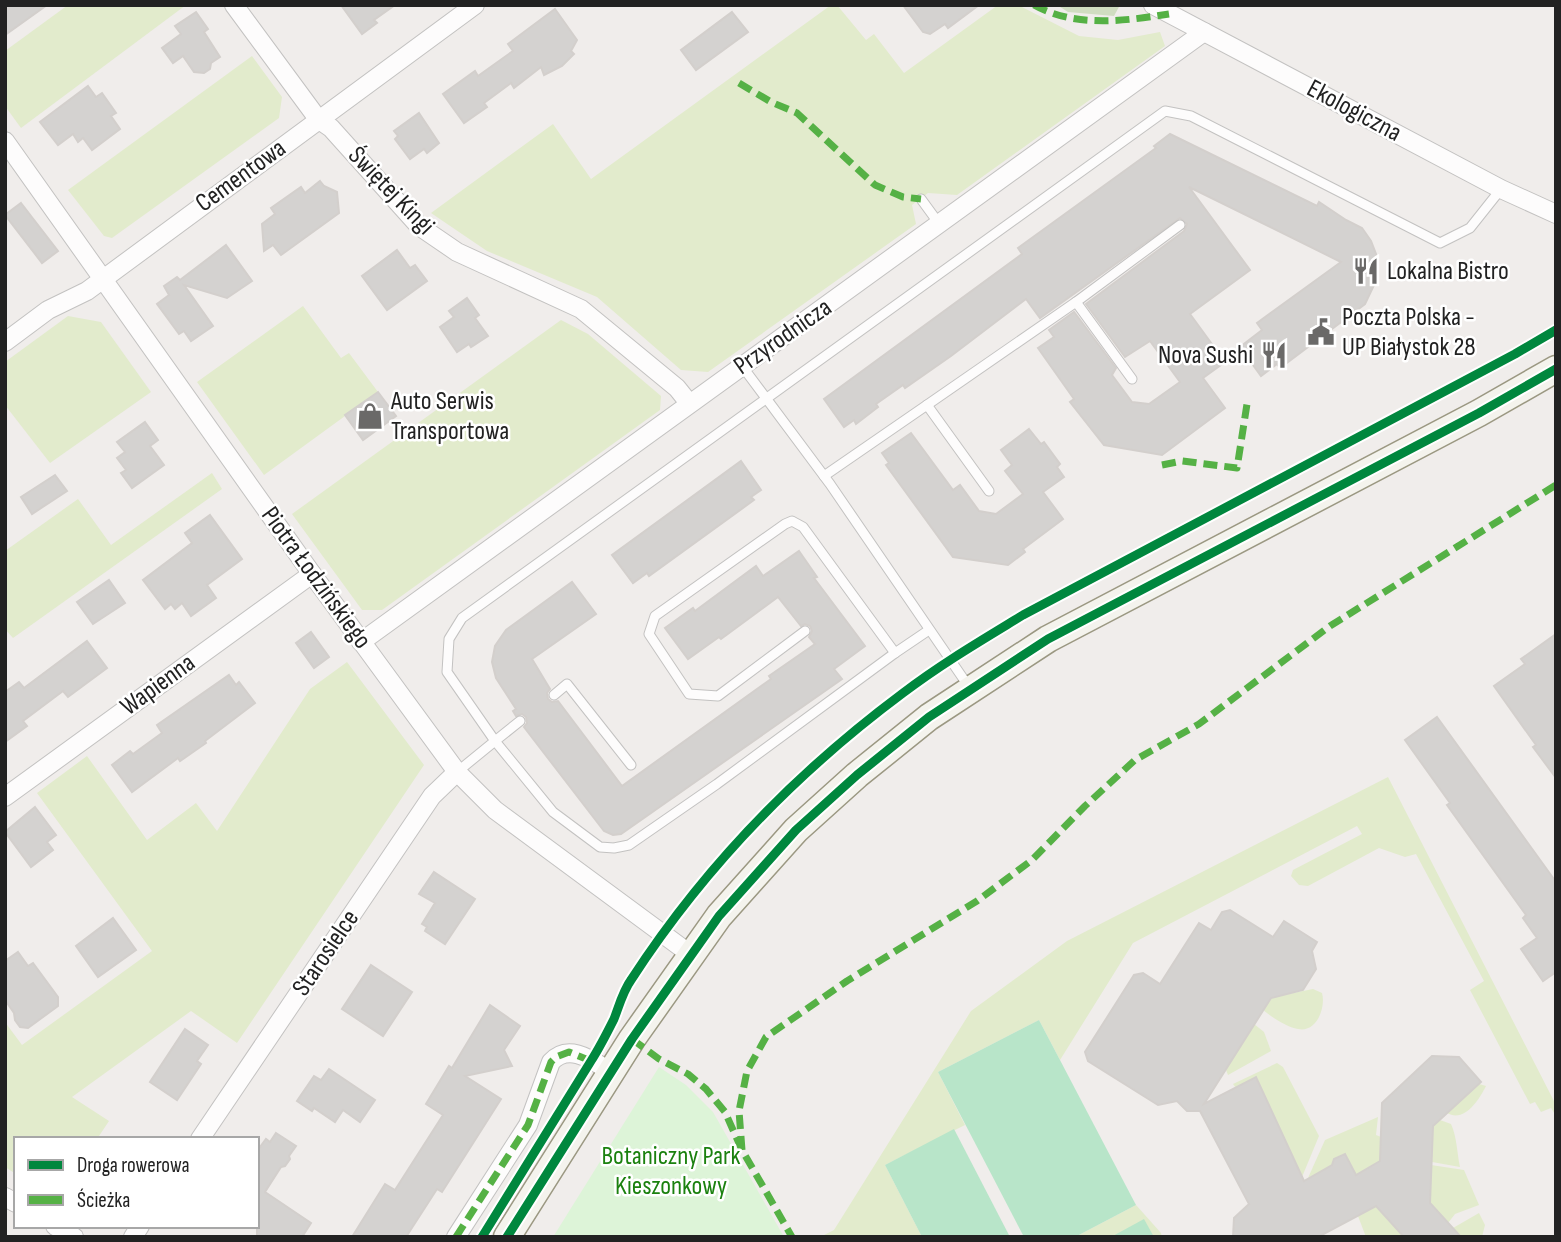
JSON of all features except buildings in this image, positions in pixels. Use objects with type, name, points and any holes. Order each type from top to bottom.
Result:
[{"type":"street","name":"Świętej Kingi","points":[[234,5],[318,119],[331,128],[419,226],[457,252],[581,309],[677,388],[689,403]]},
{"type":"street","name":"Cementowa","points":[[5,342],[48,310],[87,291],[475,5]]},
{"type":"street","name":"Ekologiczna","points":[[1153,5],[1501,189],[1556,214]]},
{"type":"street","name":"Przyrodnicza","points":[[361,642],[1204,32]]},
{"type":"street","name":"Piotra Łodzińskiego","points":[[5,141],[312,574],[457,772],[495,810],[690,954]]},
{"type":"street","points":[[508,1236],[611,1072],[690,954],[719,916],[796,830],[857,775],[929,717],[1048,639],[1479,413],[1556,369]]},
{"type":"street","name":"Wapienna","points":[[5,797],[312,574]]},
{"type":"street","name":"Starosielce","points":[[201,1137],[432,796],[457,772]]},
{"type":"street","points":[[456,1237],[528,1125],[551,1062],[569,1052],[576,1053],[611,1072]]},
{"type":"street","points":[[58,1228],[74,1237]]},
{"type":"lane","points":[[929,630],[629,845],[614,848],[600,847],[552,813],[495,741],[446,672],[449,639],[463,618],[1165,111],[1191,116],[1440,243],[1470,228],[1501,189]]},
{"type":"lane","points":[[921,199],[940,225]]},
{"type":"lane","points":[[824,476],[1076,302],[1180,225]]},
{"type":"lane","points":[[1076,302],[1132,379]]},
{"type":"lane","points":[[742,366],[824,476],[970,688]]},
{"type":"lane","points":[[928,405],[989,491]]},
{"type":"lane","points":[[805,631],[718,696],[689,694],[649,634],[655,616],[792,521],[803,527],[895,653]]},
{"type":"lane","points":[[554,695],[567,684],[631,765]]},
{"type":"lane","points":[[457,772],[520,721]]},
{"type":"green space","points":[[68,5],[186,5],[21,128],[5,106],[5,51]]},
{"type":"green space","points":[[831,5],[837,5],[866,40],[874,34],[904,73],[998,5],[1018,5],[1079,36],[1118,40],[1160,32],[1165,46],[957,195],[928,193],[912,205],[916,224],[708,372],[681,370],[597,297],[487,251],[431,213],[553,124],[591,179]]},
{"type":"green space","points":[[1057,5],[1120,5],[1114,16],[1068,12]]},
{"type":"green space","points":[[252,56],[282,97],[279,118],[112,238],[104,236],[68,190]]},
{"type":"green space","points":[[303,306],[341,358],[349,353],[378,392],[264,475],[197,382]]},
{"type":"green space","points":[[68,316],[101,322],[151,392],[50,463],[5,405],[5,362]]},
{"type":"green space","points":[[561,320],[588,334],[661,396],[660,410],[382,610],[362,610],[292,514]]},
{"type":"green space","points":[[212,473],[222,489],[13,638],[5,629],[5,551],[78,499],[111,545]]},
{"type":"green space","points":[[347,662],[424,765],[237,1043],[191,1011],[72,1097],[109,1121],[98,1137],[14,1137],[14,1173],[5,1167],[5,1022],[22,1045],[152,951],[37,793],[87,756],[147,840],[196,803],[217,831],[310,689]]},
{"type":"green space","points":[[1388,777],[1556,1105],[1556,1116],[1551,1108],[1541,1112],[1535,1102],[1530,1104],[1470,990],[1484,981],[1416,854],[1405,857],[1379,848],[1308,886],[1299,885],[1291,876],[1293,870],[1362,834],[1357,826],[1133,943],[1060,1060],[1039,1020],[938,1072],[965,1125],[885,1165],[922,1237],[820,1237],[834,1230],[971,1011],[1067,941]]},
{"type":"green space","points":[[1313,989],[1322,993],[1323,1005],[1319,1018],[1310,1027],[1293,1028],[1263,1010],[1275,990],[1283,995]]},
{"type":"green space","points":[[1039,1020],[1136,1205],[1075,1237],[1024,1237],[938,1072]]},
{"type":"green space","points":[[1254,1024],[1264,1032],[1271,1051],[1228,1075],[1226,1070]]},
{"type":"green space","points":[[1277,1063],[1283,1067],[1319,1136],[1302,1177],[1233,1084]]},
{"type":"green space","name":"Botaniczny Park Kieszonkowy","points":[[659,1067],[686,1085],[713,1112],[784,1237],[553,1237]]},
{"type":"green space","points":[[1479,1084],[1486,1086],[1465,1113],[1447,1113]]},
{"type":"green space","points":[[1378,1117],[1376,1135],[1381,1137],[1380,1161],[1356,1175],[1332,1165],[1308,1178],[1325,1140]]},
{"type":"green space","points":[[1440,1120],[1451,1124],[1460,1167],[1432,1162],[1433,1126]]},
{"type":"green space","points":[[954,1129],[1010,1237],[922,1237],[885,1165]]},
{"type":"green space","points":[[1431,1165],[1464,1170],[1479,1205],[1455,1214],[1448,1223],[1430,1203]]},
{"type":"green space","points":[[1136,1205],[1162,1237],[1075,1237]]},
{"type":"green space","points":[[1378,1205],[1378,1209],[1404,1237],[1366,1237],[1358,1216]]},
{"type":"green space","points":[[1479,1213],[1485,1225],[1482,1237],[1461,1237],[1453,1228]]},
{"type":"green space","points":[[1144,1219],[1154,1237],[1111,1237]]},
{"type":"marked path","points":[[1034,5],[1066,17],[1083,20],[1135,19],[1169,14]]},
{"type":"marked path","points":[[739,83],[771,102],[797,113],[875,185],[903,197],[921,199]]},
{"type":"marked path","points":[[1162,465],[1182,461],[1237,468],[1247,404]]},
{"type":"marked path","points":[[742,1150],[739,1111],[747,1071],[766,1037],[847,981],[977,901],[1032,860],[1135,760],[1199,724],[1330,626],[1556,485]]},
{"type":"marked path","points":[[632,1039],[659,1059],[688,1074],[706,1089],[725,1112],[742,1150],[792,1237]]},
{"type":"marked path","points":[[456,1237],[528,1125],[551,1062],[569,1052],[596,1063]]},
{"type":"cycle path","points":[[482,1237],[597,1050],[614,1019],[628,984],[659,939],[689,899],[754,824],[789,789],[864,723],[932,672],[1023,615],[1556,330]]},
{"type":"cycle path","points":[[507,1237],[632,1039],[719,916],[796,830],[857,775],[929,717],[1048,639],[1479,413],[1556,369]]},
{"type":"place","name":"Lokalna Bistro","points":[[1366,271]]},
{"type":"place","name":"Poczta Polska - UP Białystok 28","points":[[1321,332]]},
{"type":"place","name":"Nova Sushi","points":[[1274,355]]},
{"type":"place","name":"Auto Serwis Transportowa","points":[[370,416]]}]
